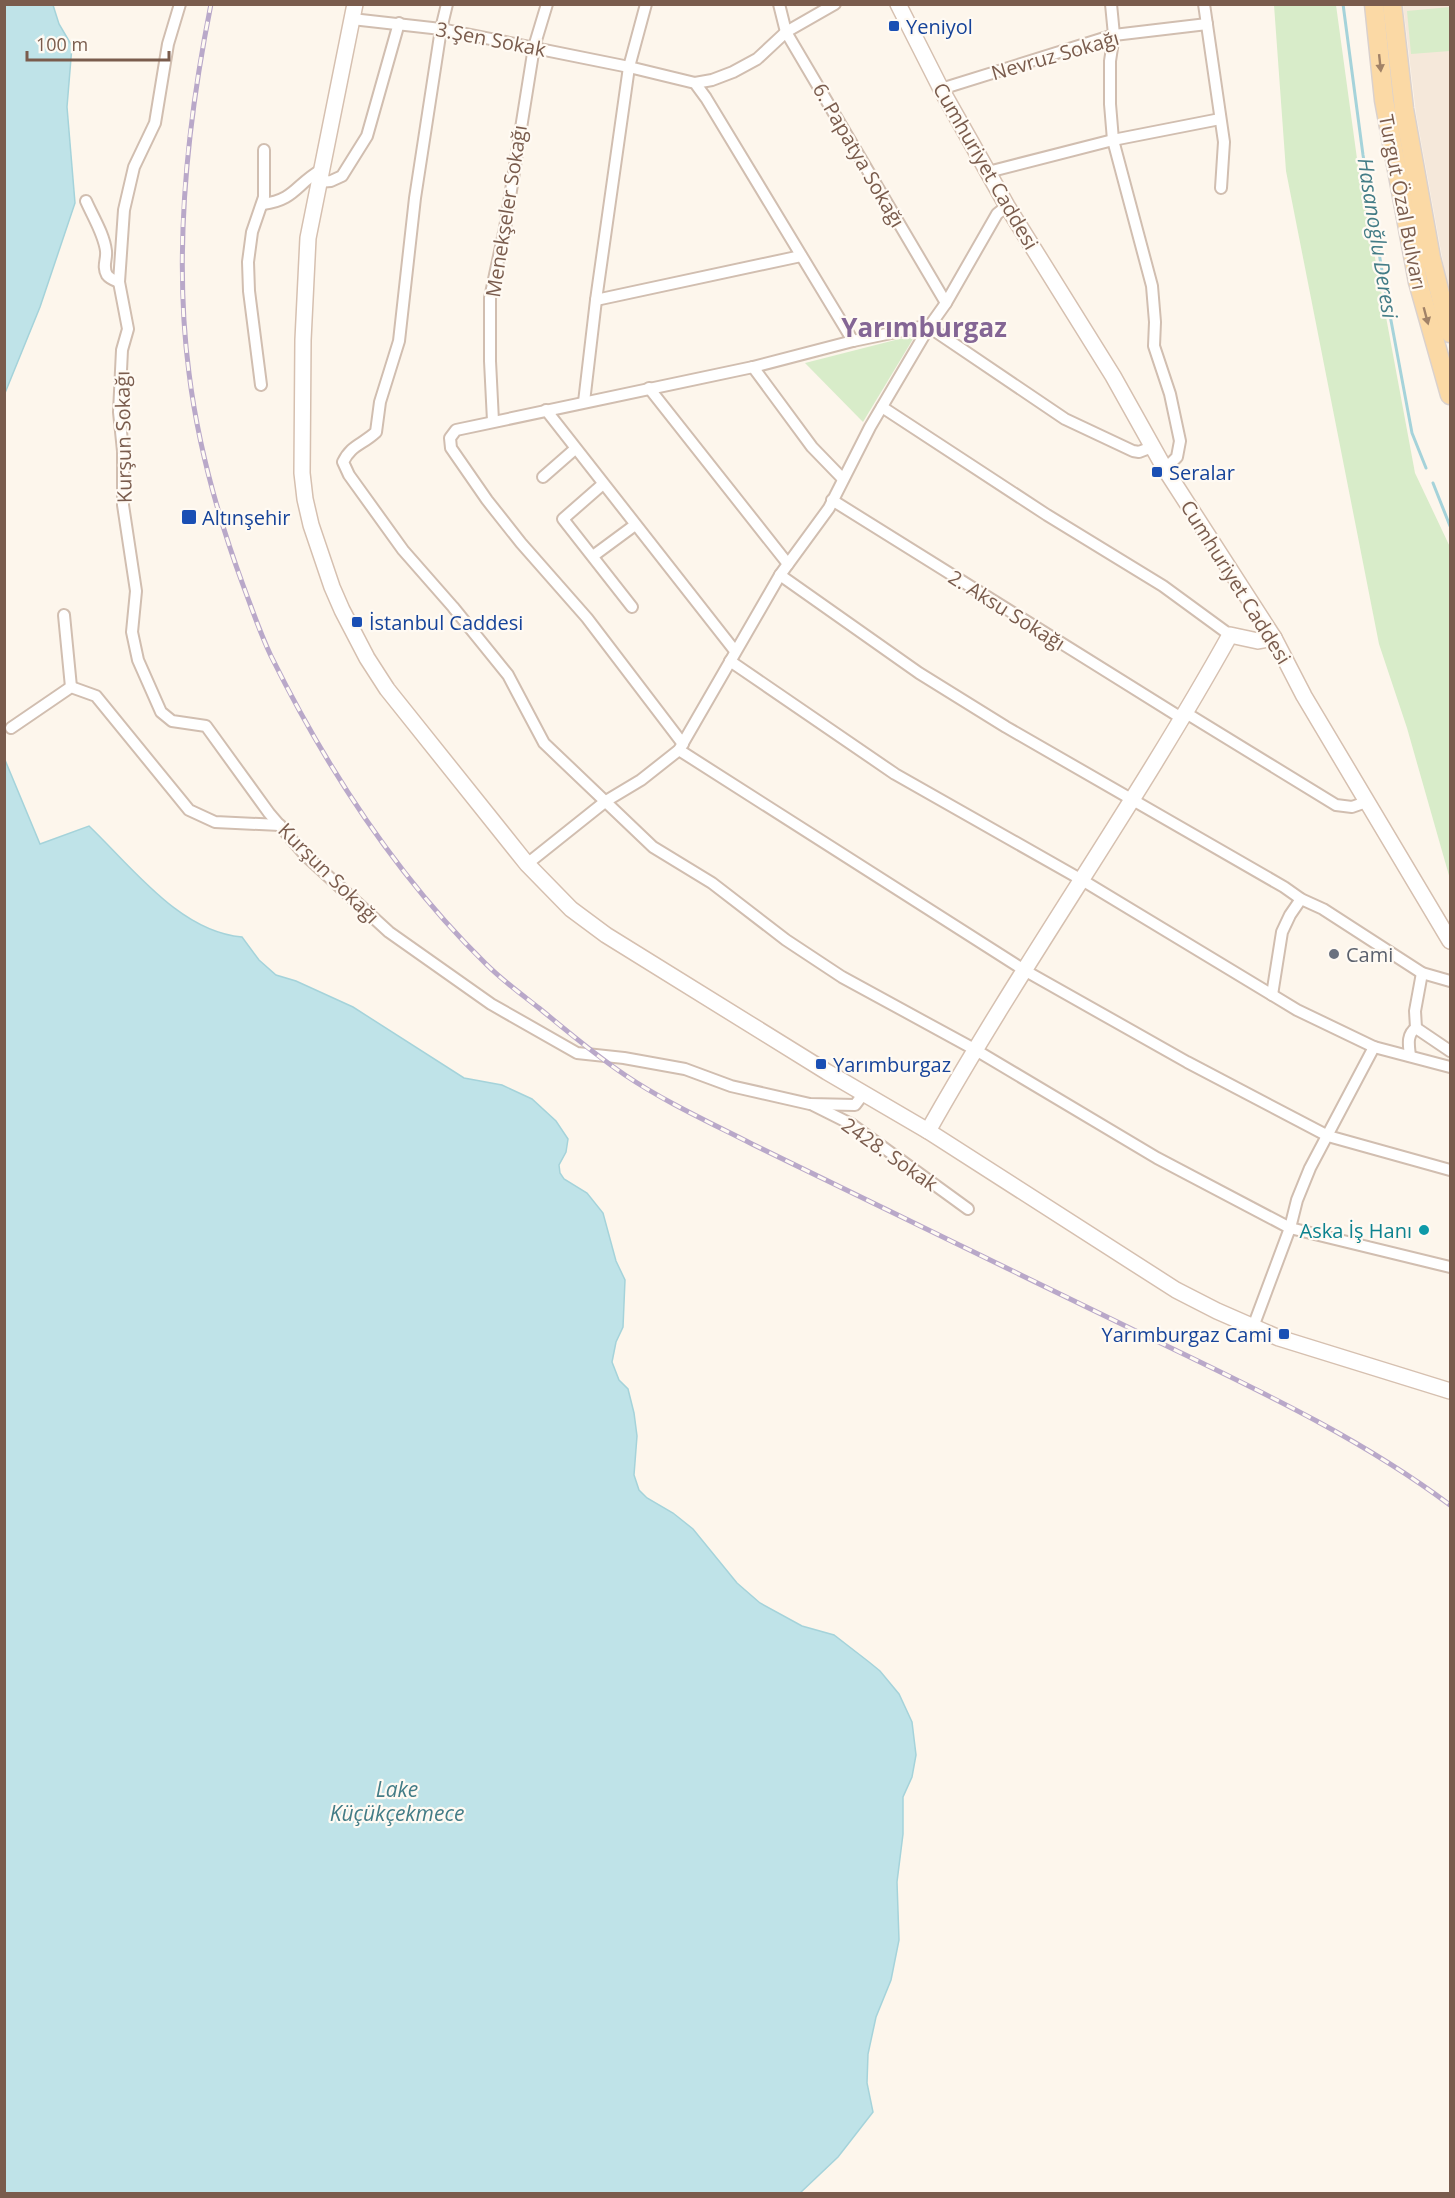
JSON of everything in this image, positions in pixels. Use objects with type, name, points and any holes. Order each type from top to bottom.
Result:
[{"type":"main road","name":"Turgut Özal Bulvarı","points":[[1374,4],[1384,100],[1418,282],[1450,395]]},
{"type":"main road","name":"Turgut Özal Bulvarı","points":[[1392,4],[1404,109],[1431,258],[1450,333]]},
{"type":"street","name":"Kurşun Sokağı","points":[[180,4],[168,44],[155,123],[134,167],[124,210],[119,282],[128,329],[122,350],[119,412],[123,451],[123,505],[136,591],[132,632],[138,660],[161,712],[172,721],[206,726],[305,855],[389,932],[491,1004],[577,1053],[624,1058],[685,1069],[731,1086],[810,1104],[855,1104],[864,1093]]},
{"type":"street","points":[[447,4],[441,29],[415,198],[399,341],[380,402],[376,432],[364,443],[349,450],[343,462],[349,475],[403,550],[508,675],[544,743],[653,847],[712,883],[786,940],[842,977],[974,1049],[1157,1158],[1290,1228],[1450,1267]]},
{"type":"street","name":"Menekşeler Sokağı","points":[[493,421],[489,361],[490,298],[505,228],[534,47],[547,4]]},
{"type":"street","points":[[584,402],[629,67],[646,4]]},
{"type":"street","name":"6. Papatya Sokağı","points":[[779,4],[786,32],[946,303]]},
{"type":"street","points":[[835,4],[786,32],[757,59],[733,72],[712,80],[694,83],[706,98],[853,341]]},
{"type":"street","name":"Cumhuriyet Caddesi","points":[[898,4],[941,89],[1007,206],[1113,376],[1165,469],[1274,638],[1304,696],[1450,941]]},
{"type":"street","points":[[1111,4],[1114,35],[1110,61],[1113,140],[1152,286],[1154,346],[1170,394],[1180,441],[1175,460],[1165,469]]},
{"type":"street","points":[[1204,4],[1224,142],[1221,188]]},
{"type":"street","points":[[353,12],[308,238],[303,340],[302,473],[305,499],[320,553],[342,610],[367,658],[387,689],[527,864],[571,909],[592,925],[928,1131],[1176,1290],[1252,1327],[1303,1346],[1444,1388],[1450,1396]]},
{"type":"street","name":"3.Şen Sokak","points":[[353,12],[399,23],[534,47],[694,83]]},
{"type":"street","points":[[263,204],[286,200],[311,176],[320,176],[331,181],[342,176],[367,136],[399,23]]},
{"type":"street","name":"Nevruz Sokağı","points":[[941,89],[1114,35],[1207,24]]},
{"type":"street","points":[[988,172],[1113,140],[1220,119]]},
{"type":"street","points":[[261,385],[249,291],[249,262],[252,232],[263,204],[264,150]]},
{"type":"street","name":"Kurşun Sokağı","points":[[86,201],[102,236],[106,253],[103,265],[106,274],[119,282]]},
{"type":"street","points":[[527,864],[606,801],[641,780],[681,747],[780,575],[832,501],[882,407],[997,214],[1007,206]]},
{"type":"street","points":[[596,300],[801,256]]},
{"type":"street","points":[[1152,447],[1139,452],[1133,451],[1065,419],[929,327],[918,327],[853,341],[753,367],[493,421],[456,430],[450,438],[451,448],[514,535],[587,618],[681,747],[1024,970],[1187,1062],[1328,1136],[1450,1170]]},
{"type":"street","points":[[753,367],[812,447],[843,479]]},
{"type":"street","points":[[649,388],[788,564]]},
{"type":"street","points":[[882,407],[1047,515],[1163,586],[1230,635],[1258,641],[1274,638]]},
{"type":"street","points":[[546,410],[733,656],[895,774],[1082,880],[1297,1010],[1374,1047],[1450,1067]]},
{"type":"street","points":[[543,477],[575,449]]},
{"type":"street","points":[[603,483],[562,519],[632,607]]},
{"type":"street","name":"2. Aksu Sokağı","points":[[832,501],[1184,716],[1336,805],[1352,807],[1366,802]]},
{"type":"street","points":[[593,556],[635,525]]},
{"type":"street","points":[[780,575],[919,673],[1006,727],[1284,887],[1301,899],[1323,909],[1422,974],[1450,981]]},
{"type":"street","points":[[64,615],[71,687]]},
{"type":"street","points":[[928,1131],[974,1049],[1184,716],[1230,635]]},
{"type":"street","points":[[71,687],[96,696],[189,810],[215,822],[280,825]]},
{"type":"street","points":[[11,728],[71,687]]},
{"type":"street","points":[[1272,995],[1281,932],[1301,899]]},
{"type":"street","points":[[1416,1028],[1415,1011],[1422,974]]},
{"type":"street","points":[[1416,1028],[1450,1051]]},
{"type":"street","points":[[1410,1056],[1408,1041],[1411,1032],[1416,1028]]},
{"type":"street","points":[[1252,1327],[1310,1168],[1374,1047]]},
{"type":"street","name":"2428. Sokak","points":[[810,1104],[850,1124],[968,1209]]},
{"type":"shaded area","points":[[1403,5],[1450,5],[1450,291],[1416,114]]},
{"type":"green space","points":[[1274,5],[1336,5],[1358,166],[1415,473],[1450,547],[1450,879],[1407,728],[1379,644],[1286,171]]},
{"type":"green space","points":[[1450,7],[1450,51],[1411,54],[1407,11]]},
{"type":"green space","points":[[907,337],[913,339],[863,422],[805,363]]},
{"type":"water","points":[[5,4],[53,5],[59,24],[72,46],[67,107],[75,203],[40,307],[5,393]]},
{"type":"water","name":"Lake Küçükçekmece","points":[[5,760],[40,844],[89,826],[158,895],[198,923],[219,932],[242,937],[259,960],[276,975],[296,981],[353,1007],[464,1078],[502,1085],[532,1099],[556,1121],[568,1139],[566,1152],[559,1165],[560,1173],[564,1179],[587,1193],[603,1213],[616,1261],[625,1280],[623,1327],[616,1342],[612,1362],[619,1380],[628,1389],[634,1413],[637,1436],[634,1475],[639,1490],[647,1498],[673,1513],[693,1529],[737,1583],[760,1603],[802,1626],[834,1635],[880,1671],[899,1694],[912,1722],[916,1755],[912,1777],[903,1797],[903,1834],[897,1882],[899,1940],[891,1980],[876,2017],[868,2054],[867,2083],[873,2112],[838,2157],[800,2193],[5,2193]]},
{"type":"waterway","name":"Hasanoğlu Deresi","points":[[1343,4],[1363,155],[1384,283],[1412,433],[1426,468]]},
{"type":"waterway","name":"Hasanoğlu Deresi","points":[[1433,483],[1450,526]]},
{"type":"railway","points":[[211,4],[189,141],[182,281],[189,373],[203,454],[234,559],[271,656],[292,698],[340,779],[393,858],[423,895],[453,930],[505,981],[603,1059],[656,1094],[752,1144],[1300,1412],[1377,1455],[1450,1505]]},
{"type":"place","name":"Yeniyol","points":[[894,26]]},
{"type":"place","name":"Seralar","points":[[1157,472]]},
{"type":"place","name":"Altınşehir","points":[[189,517]]},
{"type":"place","name":"İstanbul Caddesi","points":[[357,622]]},
{"type":"place","name":"Cami","points":[[1334,954]]},
{"type":"place","name":"Yarımburgaz","points":[[821,1064]]},
{"type":"place","name":"Aska İş Hanı","points":[[1424,1230]]},
{"type":"place","name":"Yarımburgaz Cami","points":[[1284,1334]]},
{"type":"district","name":"Yarımburgaz","points":[[924,327]]}]
